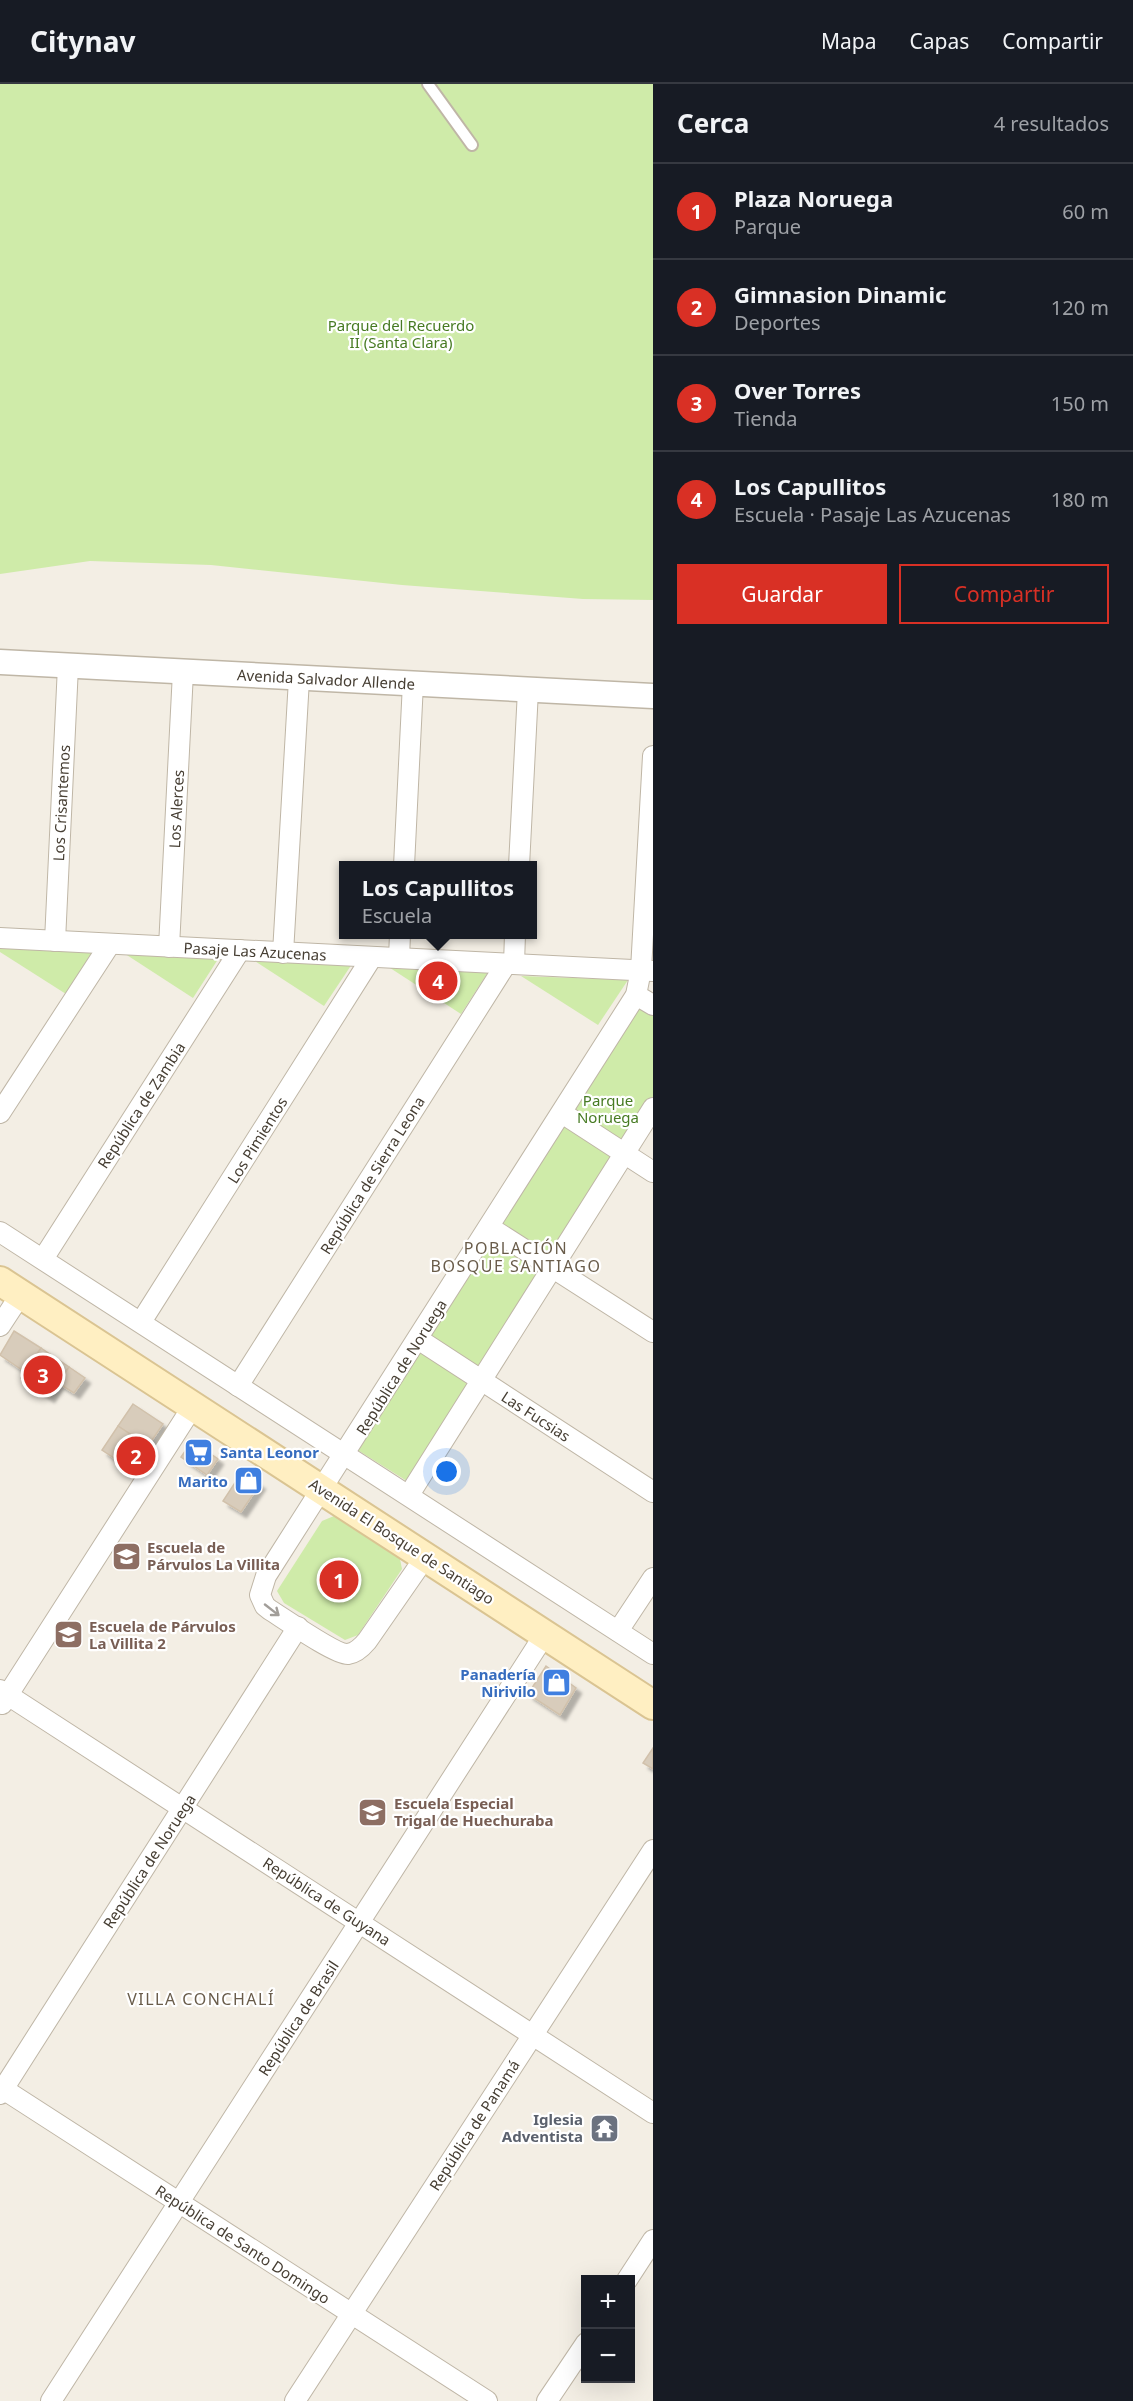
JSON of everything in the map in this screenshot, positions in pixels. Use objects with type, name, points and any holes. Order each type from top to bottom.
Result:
[{"type":"main road","name":"Avenida El Bosque de Santiago","points":[[10,1287],[653,1705]]},
{"type":"street","name":"Avenida Salvador Allende","points":[[0,662],[653,696]]},
{"type":"street","name":"Los Crisantemos","points":[[55,941],[68,666]]},
{"type":"street","name":"Los Alerces","points":[[169,946],[183,672]]},
{"type":"street","points":[[284,952],[299,679]]},
{"type":"street","points":[[404,861],[413,683]]},
{"type":"street","points":[[519,861],[528,690]]},
{"type":"street","name":"República de Noruega","points":[[426,1557],[367,1641],[358,1650],[347,1654],[340,1653],[265,1605],[260,1595],[266,1576],[561,1113],[645,1000],[653,756]]},
{"type":"street","name":"Pasaje Las Azucenas","points":[[0,938],[647,971]]},
{"type":"street","points":[[399,958],[400,939]]},
{"type":"street","points":[[510,964],[514,939]]},
{"type":"street","points":[[0,1113],[110,944]]},
{"type":"street","name":"República de Zambia","points":[[43,1259],[240,950]]},
{"type":"street","name":"Los Pimientos","points":[[141,1323],[372,957]]},
{"type":"street","name":"República de Sierra Leona","points":[[238,1386],[510,964]]},
{"type":"street","points":[[409,1496],[653,1108]]},
{"type":"street","points":[[561,1113],[653,1172]]},
{"type":"street","points":[[489,1227],[653,1332]]},
{"type":"street","points":[[0,1232],[653,1654]]},
{"type":"street","points":[[0,1326],[10,1287]]},
{"type":"street","name":"Las Fucsias","points":[[418,1339],[653,1492]]},
{"type":"street","points":[[2,1697],[193,1406]]},
{"type":"street","points":[[618,1631],[653,1578]]},
{"type":"street","name":"República de Noruega","points":[[1,2090],[298,1627]]},
{"type":"street","name":"República de Brasil","points":[[51,2401],[545,1634]]},
{"type":"street","name":"República de Guyana","points":[[2,1697],[182,1808],[653,2113]]},
{"type":"street","name":"República de Panamá","points":[[295,2401],[653,1850]]},
{"type":"street","name":"República de Santo Domingo","points":[[1,2090],[487,2401]]},
{"type":"street","points":[[630,2275],[653,2240]]},
{"type":"street","points":[[553,2397],[581,2350]]},
{"type":"lane","points":[[428,84],[472,145]]},
{"type":"green space","name":"Parque del Recuerdo II (Santa Clara)","points":[[0,84],[653,84],[653,600],[583,599],[402,585],[211,565],[90,561],[0,574]]},
{"type":"green space","points":[[0,945],[96,949],[66,994],[0,952]]},
{"type":"green space","points":[[116,948],[222,953],[193,998]]},
{"type":"green space","points":[[247,956],[354,961],[324,1006]]},
{"type":"green space","points":[[384,964],[490,969],[461,1014]]},
{"type":"green space","points":[[521,976],[628,980],[598,1025]]},
{"type":"green space","name":"Parque Noruega","points":[[637,1002],[653,1013],[653,1098],[410,1483],[356,1449]]},
{"type":"green space","points":[[334,1516],[400,1559],[402,1569],[358,1635],[345,1640],[284,1603],[277,1591],[322,1521]]},
{"type":"building","points":[[14,1331],[41,1348],[25,1372],[0,1355]]},
{"type":"building","points":[[41,1348],[69,1367],[49,1397],[21,1378]]},
{"type":"building","points":[[69,1367],[85,1378],[74,1393],[58,1383]]},
{"type":"building","points":[[133,1404],[163,1424],[148,1446],[118,1426]]},
{"type":"building","points":[[118,1426],[148,1446],[132,1470],[102,1450]]},
{"type":"building","points":[[192,1441],[218,1459],[207,1475],[181,1457]]},
{"type":"building","points":[[242,1472],[260,1484],[241,1512],[223,1501]]},
{"type":"building","points":[[546,1666],[576,1688],[560,1715],[528,1694]]},
{"type":"building","points":[[653,1748],[653,1769],[643,1763]]},
{"type":"place","name":"Los Capullitos","points":[[438,981]]},
{"type":"place","name":"Over Torres","points":[[43,1375]]},
{"type":"place","name":"Santa Leonor","points":[[199,1452]]},
{"type":"place","name":"Gimnasion Dinamic","points":[[136,1456]]},
{"type":"place","name":"Marito","points":[[249,1481]]},
{"type":"place","name":"Escuela de Párvulos La Villita","points":[[126,1556]]},
{"type":"place","name":"Plaza Noruega","points":[[339,1580]]},
{"type":"place","name":"Escuela de Párvulos La Villita 2","points":[[68,1635]]},
{"type":"place","name":"Panadería Nirivilo","points":[[557,1683]]},
{"type":"place","name":"Escuela Especial Trigal de Huechuraba","points":[[373,1812]]},
{"type":"place","name":"Iglesia Adventista","points":[[604,2128]]},
{"type":"district","name":"POBLACIÓN BOSQUE SANTIAGO","points":[[516,1257]]},
{"type":"district","name":"VILLA CONCHALÍ","points":[[201,1999]]}]
